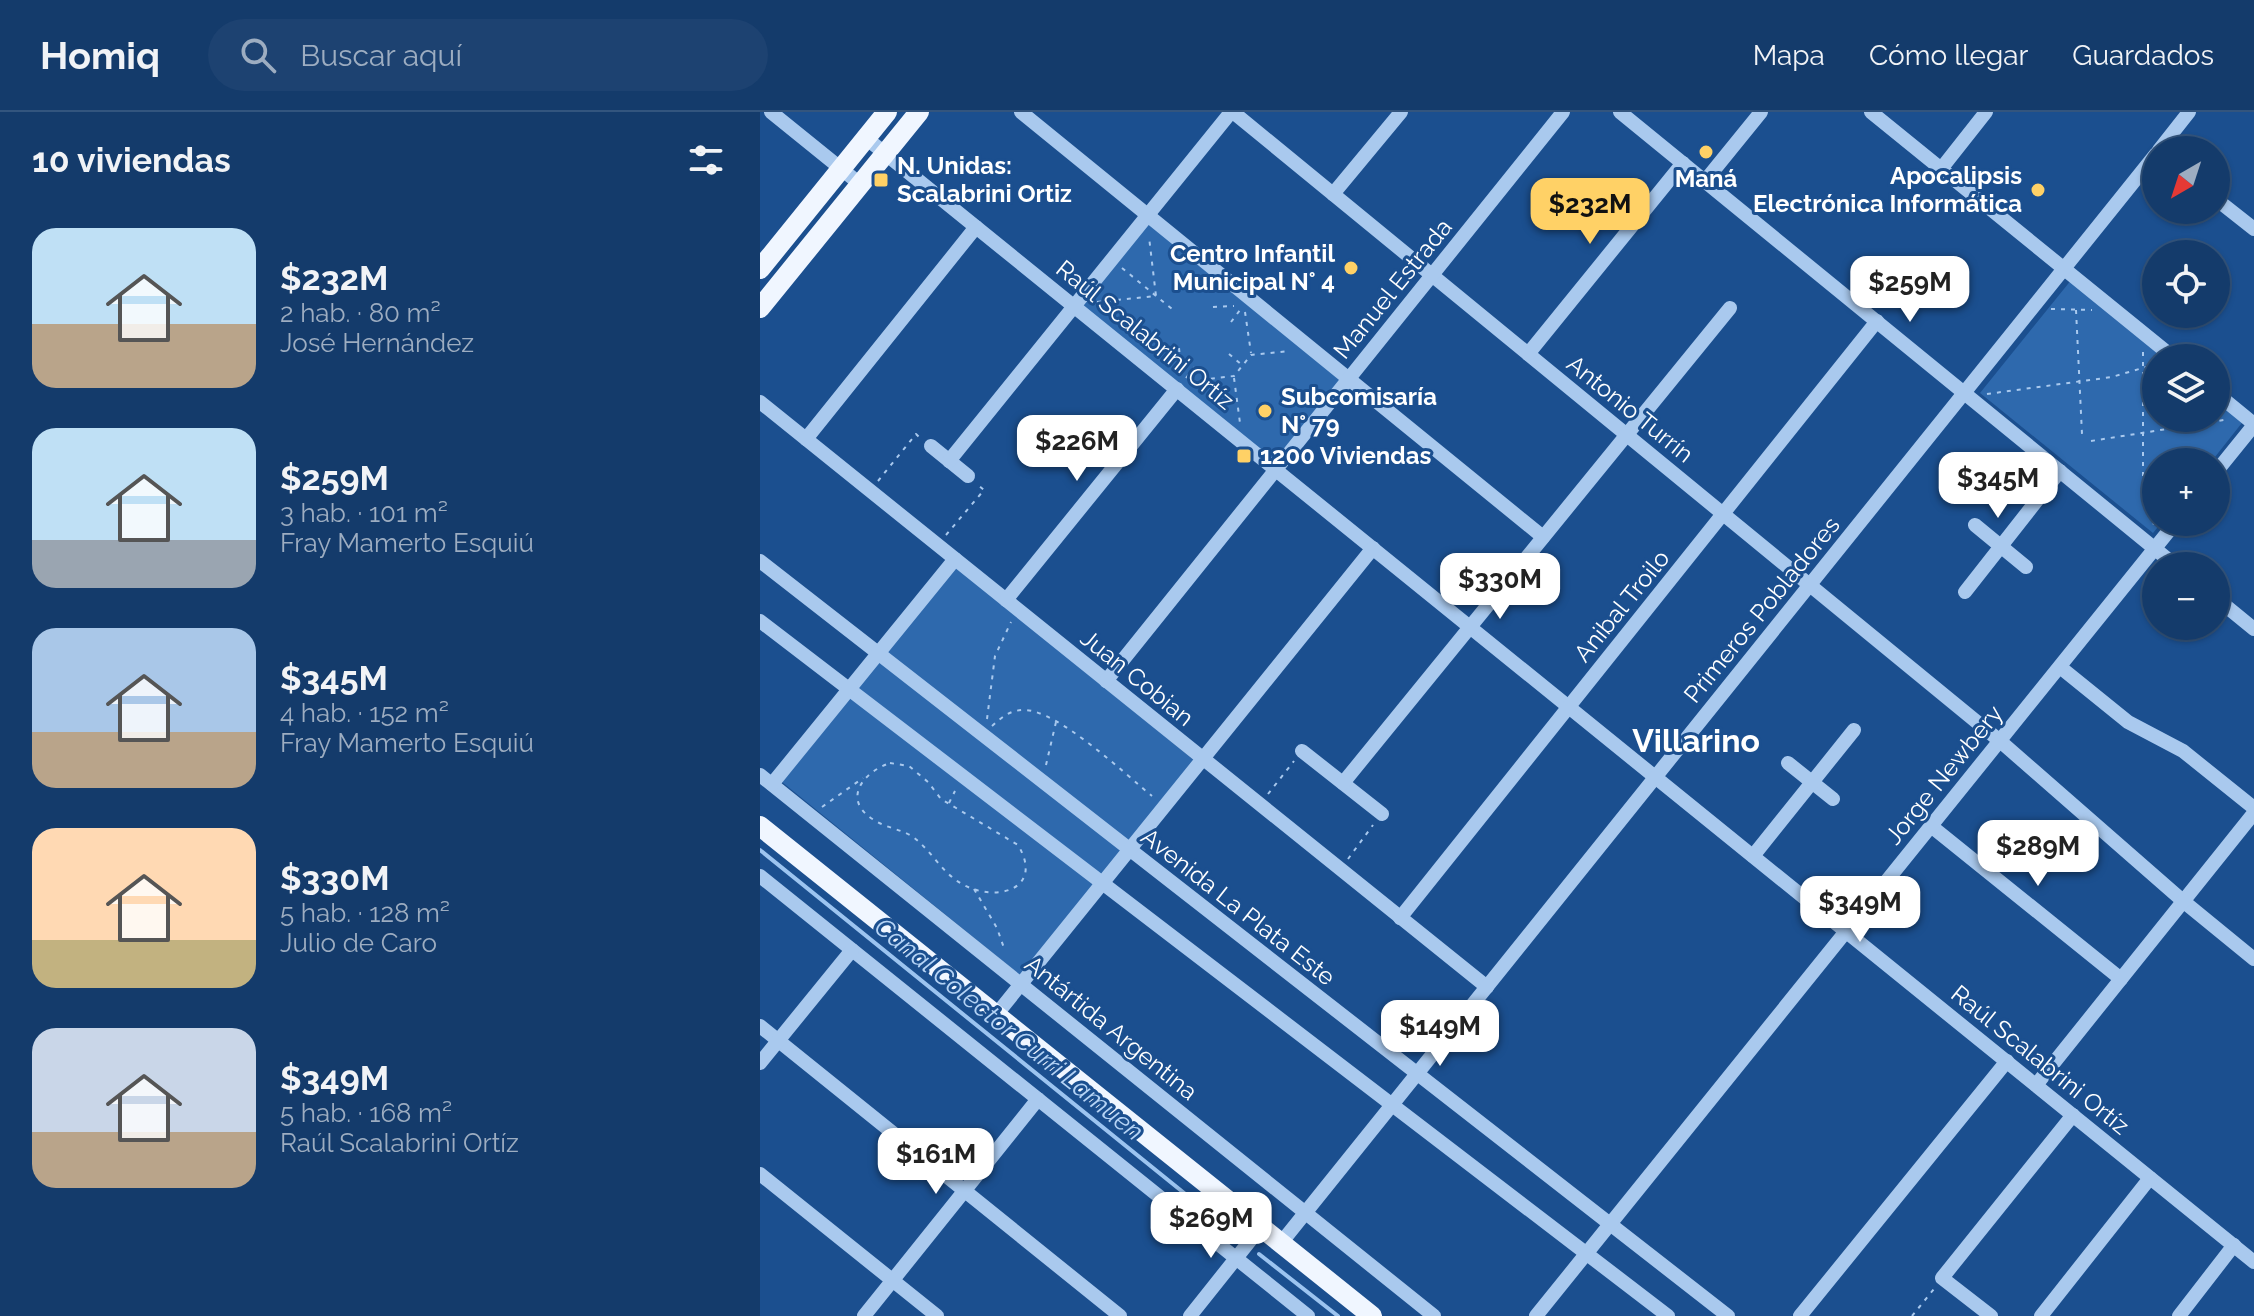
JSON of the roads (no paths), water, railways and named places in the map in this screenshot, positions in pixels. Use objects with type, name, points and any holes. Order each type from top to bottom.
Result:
[{"type":"main road","points":[[763,261],[887,112]]},
{"type":"main road","points":[[760,308],[919,112]]},
{"type":"main road","points":[[760,826],[1372,1316]]},
{"type":"street","points":[[771,112],[860,184]]},
{"type":"street","points":[[1021,112],[1148,222],[1349,379],[1543,537]]},
{"type":"street","points":[[949,461],[1148,222],[1232,112]]},
{"type":"street","name":"Antonio Turrín","points":[[1232,112],[2000,741],[2183,901]]},
{"type":"street","points":[[1333,194],[1401,112]]},
{"type":"street","name":"Manuel Estrada","points":[[1106,681],[1563,112]]},
{"type":"street","points":[[1620,112],[2159,552]]},
{"type":"street","points":[[1705,181],[1761,112]]},
{"type":"street","points":[[1871,112],[2157,344]]},
{"type":"street","points":[[1941,169],[1986,112]]},
{"type":"street","name":"Primeros Pobladores","points":[[2170,136],[2189,112]]},
{"type":"street","name":"Raúl Scalabrini Ortíz","points":[[866,138],[976,227],[1080,305],[1180,386],[1276,470],[2254,1262]]},
{"type":"street","points":[[1528,354],[1683,163]]},
{"type":"street","name":"Primeros Pobladores","points":[[1281,1243],[2142,172]]},
{"type":"street","points":[[2230,210],[2254,229]]},
{"type":"street","points":[[806,439],[976,227]]},
{"type":"street","points":[[1343,783],[1730,308]]},
{"type":"street","name":"Anibal Troilo","points":[[1400,918],[1877,321]]},
{"type":"street","points":[[1006,600],[1180,386]]},
{"type":"street","name":"Juan Cobian","points":[[760,402],[1487,987]]},
{"type":"street","points":[[2230,404],[2254,424],[2230,454]]},
{"type":"street","points":[[931,446],[968,476]]},
{"type":"street","points":[[1965,592],[2060,471]]},
{"type":"street","points":[[1975,525],[2026,567]]},
{"type":"street","name":"Jorge Newbery","points":[[1536,1316],[2165,536]]},
{"type":"street","points":[[996,1015],[1373,548]]},
{"type":"street","points":[[766,779],[849,690],[955,559]]},
{"type":"street","name":"Avenida La Plata Este","points":[[760,561],[1728,1316]]},
{"type":"street","points":[[2230,609],[2254,629]]},
{"type":"street","points":[[760,621],[1668,1316]]},
{"type":"street","points":[[2036,1085],[2254,810],[2183,751],[2128,722],[2060,667]]},
{"type":"street","points":[[1753,856],[1854,730]]},
{"type":"street","points":[[1302,751],[1382,814]]},
{"type":"street","points":[[1788,763],[1833,799]]},
{"type":"street","name":"Antártida Argentina","points":[[766,779],[1434,1316]]},
{"type":"street","points":[[1931,826],[2121,979]]},
{"type":"street","points":[[760,876],[1308,1316]]},
{"type":"street","points":[[2183,901],[2254,959]]},
{"type":"street","points":[[760,1063],[852,950]]},
{"type":"street","points":[[760,1026],[1120,1316]]},
{"type":"street","points":[[1800,1316],[2007,1061]]},
{"type":"street","points":[[864,1316],[1038,1099]]},
{"type":"street","points":[[1991,1316],[1942,1278],[2073,1115]]},
{"type":"street","points":[[760,1174],[937,1316]]},
{"type":"street","points":[[2041,1316],[2150,1178]]},
{"type":"street","points":[[1190,1316],[1261,1227]]},
{"type":"street","points":[[2179,1316],[2234,1245]]},
{"type":"waterway","name":"Canal Colector Curri Lamuen","points":[[760,850],[1236,1235]]},
{"type":"waterway","name":"Canal Colector Curri Lamuen","points":[[1259,1254],[1338,1316]]},
{"type":"place","name":"Maná","points":[[1706,152]]},
{"type":"place","name":"N. Unidas: Scalabrini Ortiz","points":[[881,180]]},
{"type":"place","name":"Apocalipsis Electrónica Informática","points":[[2038,190]]},
{"type":"place","name":"Centro Infantil Municipal N° 4","points":[[1351,268]]},
{"type":"place","name":"Subcomisaría N° 79","points":[[1265,411]]},
{"type":"place","name":"1200 Viviendas","points":[[1244,456]]},
{"type":"district","name":"Villarino","points":[[1696,741]]}]
